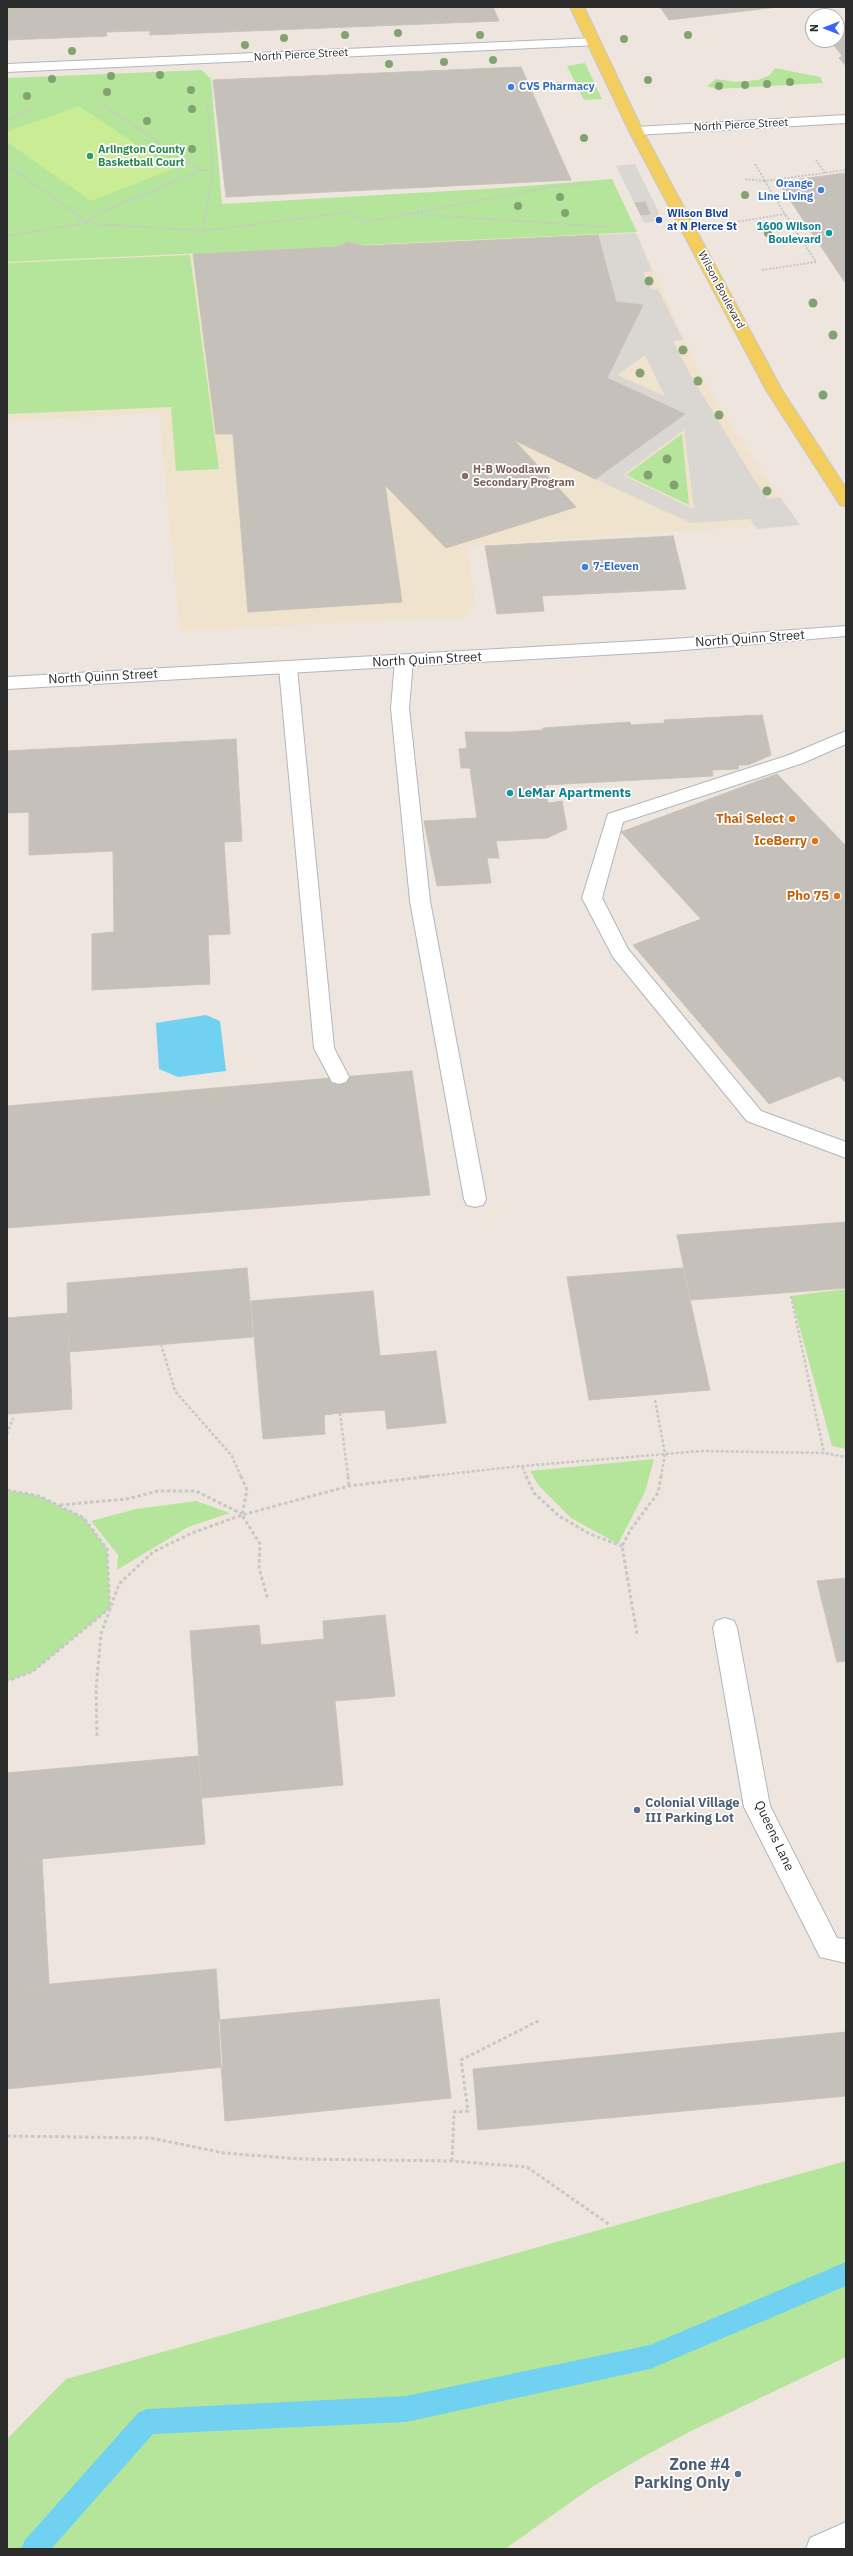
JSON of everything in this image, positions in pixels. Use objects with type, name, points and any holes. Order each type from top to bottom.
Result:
[{"type":"main road","name":"Wilson Boulevard","points":[[577,7],[636,131],[774,390],[846,501]]},
{"type":"street","name":"North Pierce Street","points":[[7,68],[594,42]]},
{"type":"street","name":"North Pierce Street","points":[[636,131],[846,119]]},
{"type":"street","name":"North Quinn Street","points":[[7,683],[673,645],[846,631]]},
{"type":"street","points":[[404,661],[400,708],[420,901],[475,1199]]},
{"type":"street","points":[[288,668],[324,1048],[339,1077]]},
{"type":"street","points":[[846,737],[796,759],[615,818],[592,898],[620,952],[754,1116],[846,1150]]},
{"type":"street","name":"Queens Lane","points":[[725,1628],[757,1807],[829,1949],[846,1951]]},
{"type":"street","points":[[821,2549],[846,2536]]},
{"type":"path","points":[[203,231],[213,170],[206,93]]},
{"type":"path","points":[[100,103],[201,170]]},
{"type":"path","points":[[752,159],[816,262],[762,270]]},
{"type":"path","points":[[816,160],[825,173]]},
{"type":"path","points":[[7,165],[76,214],[85,223]]},
{"type":"path","points":[[85,223],[95,215],[201,170],[213,170]]},
{"type":"path","points":[[745,179],[765,181],[846,170]]},
{"type":"path","points":[[7,236],[85,223],[203,231],[349,212],[364,222],[564,185],[591,183]]},
{"type":"path","points":[[410,213],[610,226]]},
{"type":"path","points":[[735,222],[785,214]]},
{"type":"path","points":[[791,1296],[824,1453]]},
{"type":"path","points":[[161,1344],[175,1391],[232,1456],[247,1490],[242,1514]]},
{"type":"path","points":[[638,1634],[622,1546],[630,1529],[658,1493],[665,1454],[655,1400]]},
{"type":"path","points":[[340,1413],[348,1486]]},
{"type":"path","points":[[7,1434],[13,1418]]},
{"type":"path","points":[[97,1736],[96,1689],[101,1634],[119,1584],[153,1552],[192,1533],[242,1514],[348,1486],[522,1466],[701,1450],[824,1453],[846,1457]]},
{"type":"path","points":[[522,1466],[534,1493],[559,1516],[590,1534],[622,1546]]},
{"type":"path","points":[[7,1490],[39,1496],[84,1518],[107,1549],[110,1608]]},
{"type":"path","points":[[58,1505],[127,1499],[158,1491],[196,1491],[242,1514],[260,1544],[259,1568],[268,1600]]},
{"type":"path","points":[[7,1681],[32,1672],[110,1608]]},
{"type":"path","points":[[452,2161],[454,2112],[468,2111],[461,2060],[540,2020]]},
{"type":"path","points":[[7,2136],[151,2138],[232,2154],[301,2159],[452,2161],[527,2167],[610,2224]]},
{"type":"shaded area","points":[[635,164],[659,213],[660,221],[644,223],[616,166]]},
{"type":"shaded area","name":"H-B Woodlawn Secondary Program","points":[[637,232],[699,372],[733,428],[797,523],[467,546],[475,601],[464,619],[396,620],[180,631],[159,413],[7,421],[7,262]]},
{"type":"shaded area","points":[[636,233],[652,271],[643,273],[652,290],[658,289],[683,340],[673,341],[691,376],[756,483],[768,499],[780,497],[800,525],[757,529],[750,519],[691,523],[595,479],[685,414],[607,378],[642,305],[616,302],[598,235]],"holes":[[[645,355],[665,396],[617,375]],[[684,430],[694,509],[623,475]]]},
{"type":"green space","points":[[585,63],[602,99],[584,100],[567,66]]},
{"type":"green space","points":[[775,68],[820,77],[823,83],[716,89],[707,86],[716,79],[737,82],[758,80],[770,75]]},
{"type":"green space","points":[[202,70],[211,79],[222,204],[501,188],[612,179],[637,232],[364,245],[348,242],[336,247],[7,262],[7,78]]},
{"type":"green space","name":"Arlington County Basketball Court","points":[[79,106],[173,169],[91,201],[7,142],[7,132]]},
{"type":"green space","points":[[190,255],[219,469],[176,471],[171,407],[7,414],[7,263]]},
{"type":"green space","points":[[682,434],[689,505],[626,475]]},
{"type":"green space","points":[[846,1289],[846,1449],[832,1446],[791,1296]]},
{"type":"green space","points":[[654,1459],[645,1492],[618,1544],[571,1518],[539,1486],[530,1471]]},
{"type":"green space","points":[[7,1490],[39,1496],[84,1518],[107,1549],[110,1608],[32,1672],[7,1681]]},
{"type":"green space","points":[[196,1501],[230,1513],[188,1527],[117,1570],[118,1555],[91,1521],[136,1509]]},
{"type":"green space","points":[[846,2161],[846,2357],[689,2432],[641,2458],[592,2487],[505,2549],[7,2549],[7,2439],[66,2379]]},
{"type":"water","points":[[206,1015],[220,1021],[226,1071],[178,1077],[159,1069],[156,1023]]},
{"type":"building","points":[[7,7],[493,7],[499,21],[150,35],[150,31],[106,32],[107,36],[7,40]]},
{"type":"building","points":[[660,7],[778,7],[669,20]]},
{"type":"building","points":[[845,23],[846,66],[839,58],[842,56],[836,48],[845,48]]},
{"type":"building","points":[[521,67],[571,180],[226,197],[213,80]]},
{"type":"building","name":"1600 Wilson Boulevard","points":[[846,173],[846,284],[778,182]]},
{"type":"building","points":[[645,202],[650,214],[641,215],[635,203]]},
{"type":"building","points":[[598,235],[616,302],[643,305],[607,378],[685,414],[595,479],[514,440],[576,507],[446,548],[385,485],[402,602],[248,612],[233,434],[216,434],[193,254],[336,247],[348,242],[365,246]]},
{"type":"building","name":"7-Eleven","points":[[673,536],[686,589],[542,596],[544,611],[497,614],[485,546]]},
{"type":"building","name":"LeMar Apartments","points":[[762,715],[771,755],[748,765],[739,765],[738,769],[712,770],[713,776],[545,785],[548,803],[562,801],[567,829],[547,838],[496,841],[499,858],[487,858],[491,883],[437,886],[424,821],[477,818],[470,768],[461,768],[459,749],[467,748],[465,732],[512,732],[543,730],[543,728],[630,722],[631,725],[665,723],[664,720]]},
{"type":"building","points":[[236,739],[242,841],[224,842],[230,934],[208,935],[210,984],[92,990],[92,934],[114,932],[113,851],[29,855],[29,812],[7,813],[7,751]]},
{"type":"building","points":[[777,774],[846,846],[846,869],[844,870],[846,872],[846,1083],[839,1076],[769,1104],[633,945],[701,919],[621,832]]},
{"type":"building","points":[[412,1071],[430,1195],[7,1228],[7,1106]]},
{"type":"building","points":[[846,1222],[846,1288],[691,1300],[677,1235]]},
{"type":"building","points":[[247,1268],[253,1337],[69,1352],[67,1283]]},
{"type":"building","points":[[683,1268],[710,1390],[589,1400],[567,1277]]},
{"type":"building","points":[[373,1291],[380,1356],[436,1351],[446,1423],[387,1429],[385,1410],[340,1413],[324,1415],[325,1434],[263,1439],[251,1301]]},
{"type":"building","points":[[68,1313],[72,1409],[7,1414],[7,1318]]},
{"type":"building","points":[[846,1578],[846,1661],[837,1662],[817,1581]]},
{"type":"building","points":[[385,1615],[395,1696],[335,1701],[343,1785],[202,1798],[190,1631],[259,1625],[261,1645],[324,1639],[323,1621]]},
{"type":"building","points":[[198,1756],[205,1844],[7,1862],[7,1773]]},
{"type":"building","points":[[42,1859],[49,1984],[7,1988],[7,1862]]},
{"type":"building","points":[[216,1969],[223,2067],[7,2089],[7,1988]]},
{"type":"building","points":[[439,1999],[451,2098],[225,2121],[218,2020]]},
{"type":"building","points":[[846,2032],[846,2096],[478,2130],[473,2069]]},
{"type":"waterway","points":[[34,2549],[147,2422],[406,2409],[650,2357],[846,2274]]},
{"type":"place","name":"CVS Pharmacy","points":[[511,87]]},
{"type":"place","name":"Arlington County Basketball Court","points":[[90,156]]},
{"type":"place","name":"Orange Line Living","points":[[821,190]]},
{"type":"place","name":"Wilson Blvd at N Pierce St","points":[[659,220]]},
{"type":"place","name":"1600 Wilson Boulevard","points":[[829,233]]},
{"type":"place","name":"H-B Woodlawn Secondary Program","points":[[465,476]]},
{"type":"place","name":"7-Eleven","points":[[585,567]]},
{"type":"place","name":"LeMar Apartments","points":[[510,793]]},
{"type":"place","name":"Thai Select","points":[[792,819]]},
{"type":"place","name":"IceBerry","points":[[815,841]]},
{"type":"place","name":"Pho 75","points":[[837,896]]},
{"type":"place","name":"Colonial Village III Parking Lot","points":[[637,1810]]},
{"type":"place","name":"Zone #4 Parking Only","points":[[738,2474]]}]
